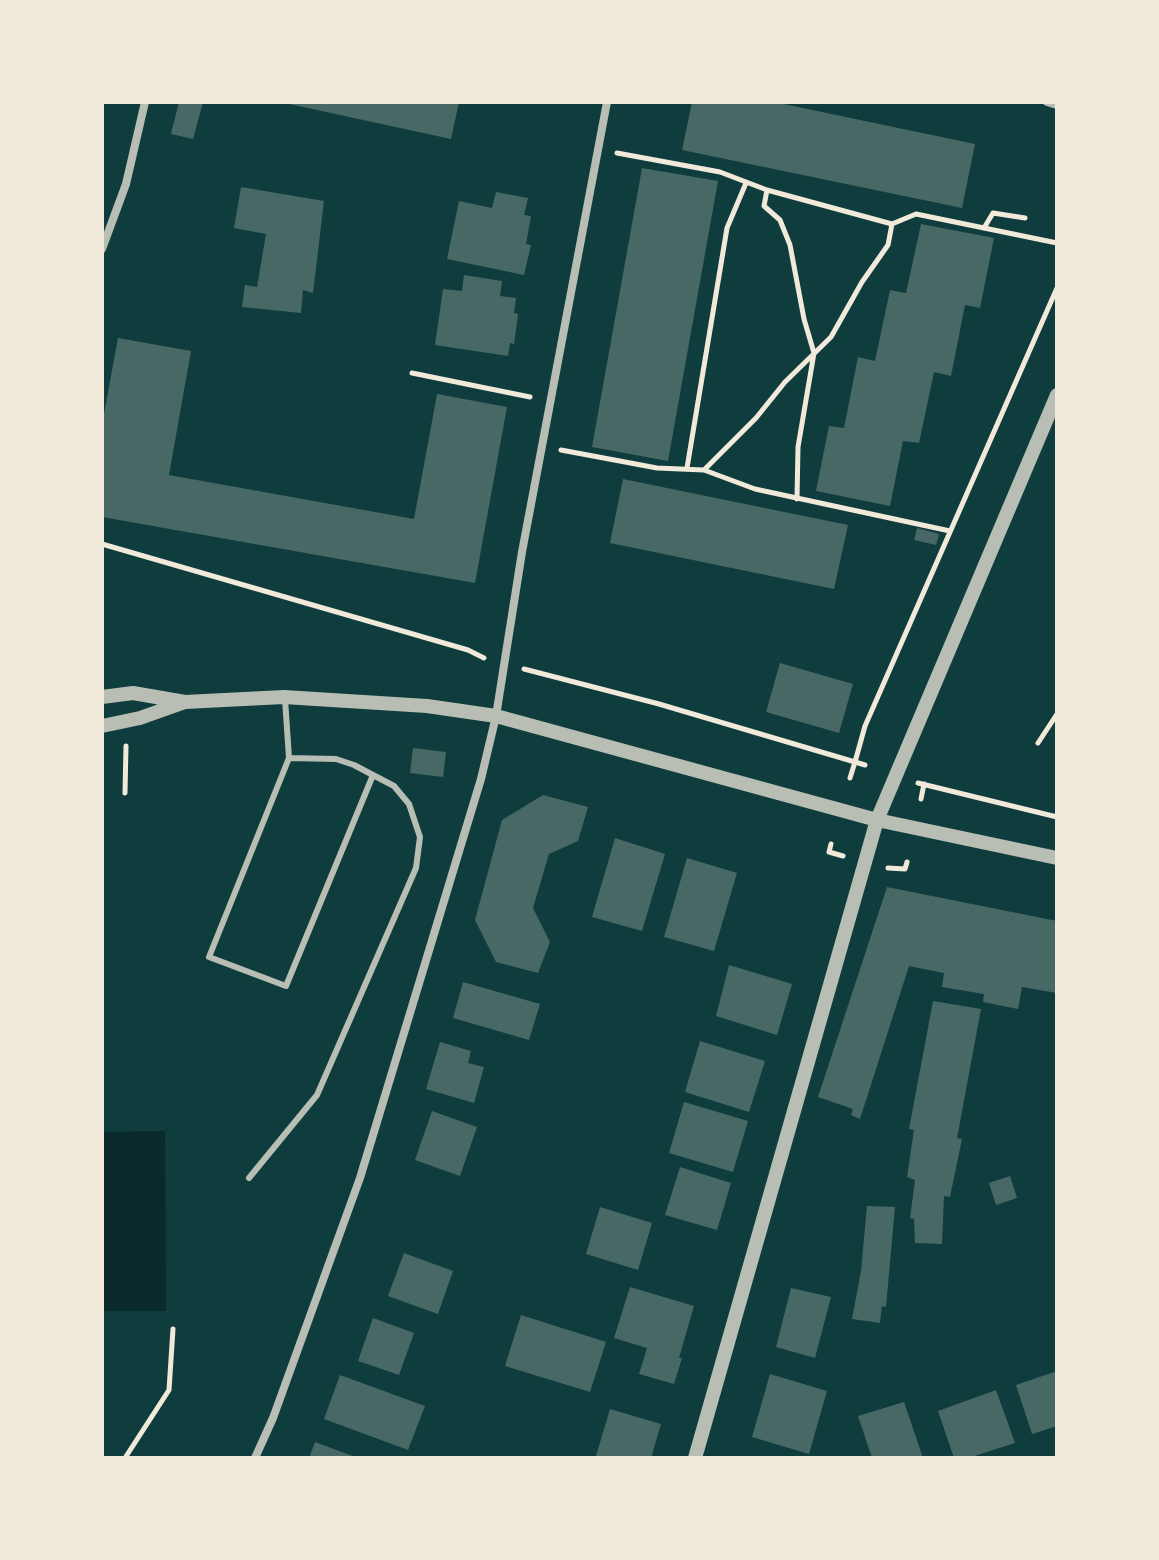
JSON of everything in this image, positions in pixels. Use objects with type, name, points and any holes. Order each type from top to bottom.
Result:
[{"type":"street","points":[[102,249],[126,184],[145,102]]},
{"type":"street","points":[[255,1458],[273,1418],[360,1178],[481,779],[496,716],[550,401],[607,102]]},
{"type":"street","points":[[1047,102],[1057,105]]},
{"type":"street","points":[[695,1458],[877,820],[1057,395]]},
{"type":"street","points":[[102,697],[133,693],[185,702],[284,697],[427,706],[496,716],[877,820],[1057,858]]},
{"type":"street","points":[[102,726],[140,718],[185,702]]},
{"type":"lane","points":[[284,697],[289,758],[209,957],[286,986],[373,775]]},
{"type":"lane","points":[[249,1178],[317,1095],[416,868],[420,837],[409,804],[394,786],[336,759],[289,758]]},
{"type":"path","points":[[598,149],[720,172],[767,190],[892,224],[916,214],[1057,243]]},
{"type":"path","points":[[687,468],[727,228],[746,183]]},
{"type":"path","points":[[767,190],[764,206],[780,220],[790,245],[814,353],[798,447],[797,499]]},
{"type":"path","points":[[984,228],[993,213],[1025,218]]},
{"type":"path","points":[[704,470],[831,337],[862,282],[888,245],[892,224]]},
{"type":"path","points":[[850,778],[865,726],[1057,288]]},
{"type":"path","points":[[412,373],[550,401]]},
{"type":"path","points":[[542,446],[657,468],[704,470],[755,489],[950,531]]},
{"type":"path","points":[[102,544],[468,650],[480,657],[659,704],[865,765]]},
{"type":"path","points":[[1038,743],[1057,714]]},
{"type":"path","points":[[125,793],[126,744]]},
{"type":"path","points":[[910,780],[1057,817]]},
{"type":"path","points":[[831,844],[829,852],[845,856]]},
{"type":"path","points":[[887,868],[905,869],[907,862]]},
{"type":"path","points":[[125,1458],[169,1390],[173,1329]]},
{"type":"water","points":[[165,1131],[166,1311],[102,1311],[102,1132]]},
{"type":"building","points":[[179,102],[203,102],[193,139],[171,134]]},
{"type":"building","points":[[280,102],[459,102],[451,139]]},
{"type":"building","points":[[692,102],[774,102],[975,144],[962,208],[682,150]]},
{"type":"building","points":[[642,168],[718,181],[668,461],[592,447]]},
{"type":"building","points":[[241,187],[324,201],[313,293],[303,290],[301,313],[242,307],[245,285],[257,287],[266,234],[234,228]]},
{"type":"building","points":[[496,192],[528,198],[524,215],[531,216],[526,244],[531,245],[524,275],[447,259],[459,201],[492,208]]},
{"type":"building","points":[[921,224],[994,238],[980,308],[965,305],[951,376],[934,372],[919,443],[903,441],[890,506],[816,491],[829,426],[844,428],[858,357],[875,361],[890,290],[906,293]]},
{"type":"building","points":[[464,275],[502,281],[500,296],[516,298],[514,313],[518,314],[514,344],[510,343],[508,356],[435,345],[443,289],[462,291]]},
{"type":"building","points":[[118,338],[191,351],[169,475],[414,519],[437,394],[507,407],[475,583],[102,517],[102,425]]},
{"type":"building","points":[[623,479],[848,525],[834,589],[610,543]]},
{"type":"building","points":[[917,528],[939,534],[936,545],[914,540]]},
{"type":"building","points":[[780,663],[853,684],[839,733],[766,712]]},
{"type":"building","points":[[413,748],[446,752],[443,777],[410,773]]},
{"type":"building","points":[[543,795],[588,807],[578,841],[549,854],[533,908],[550,942],[538,973],[496,962],[475,920],[502,820]]},
{"type":"building","points":[[615,838],[665,854],[642,931],[592,917]]},
{"type":"building","points":[[687,858],[737,873],[714,951],[664,937]]},
{"type":"building","points":[[887,887],[1057,921],[1057,993],[1022,987],[1018,1009],[983,1002],[984,994],[942,987],[944,973],[909,966],[860,1119],[851,1115],[853,1109],[818,1097]]},
{"type":"building","points":[[729,965],[792,984],[777,1035],[716,1016]]},
{"type":"building","points":[[463,982],[540,1004],[529,1040],[453,1018]]},
{"type":"building","points":[[933,1001],[981,1009],[957,1138],[962,1139],[950,1197],[944,1196],[942,1244],[915,1243],[914,1219],[910,1218],[915,1180],[907,1177],[914,1130],[909,1129]]},
{"type":"building","points":[[700,1041],[765,1061],[749,1112],[685,1092]]},
{"type":"building","points":[[440,1042],[471,1051],[468,1063],[484,1067],[474,1103],[426,1089]]},
{"type":"building","points":[[684,1102],[748,1121],[733,1172],[669,1153]]},
{"type":"building","points":[[432,1111],[477,1127],[460,1176],[415,1160]]},
{"type":"building","points":[[680,1167],[731,1183],[717,1230],[665,1215]]},
{"type":"building","points":[[1010,1176],[1017,1198],[996,1205],[989,1183]]},
{"type":"building","points":[[867,1206],[895,1207],[886,1307],[882,1306],[880,1323],[852,1319],[861,1271]]},
{"type":"building","points":[[600,1207],[652,1223],[638,1270],[586,1254]]},
{"type":"building","points":[[404,1253],[453,1271],[438,1314],[388,1296]]},
{"type":"building","points":[[630,1287],[694,1306],[674,1384],[639,1374],[647,1348],[614,1338]]},
{"type":"building","points":[[791,1288],[831,1297],[815,1358],[776,1347]]},
{"type":"building","points":[[521,1315],[606,1342],[590,1392],[505,1366]]},
{"type":"building","points":[[373,1318],[414,1333],[399,1375],[358,1361]]},
{"type":"building","points":[[1057,1371],[1057,1426],[1032,1434],[1016,1385]]},
{"type":"building","points":[[770,1374],[827,1391],[809,1454],[752,1437]]},
{"type":"building","points":[[340,1375],[425,1406],[408,1450],[324,1419]]},
{"type":"building","points":[[996,1390],[1015,1443],[968,1458],[954,1458],[938,1411]]},
{"type":"building","points":[[904,1402],[923,1458],[872,1458],[858,1416]]},
{"type":"building","points":[[610,1409],[661,1424],[651,1458],[596,1456]]},
{"type":"building","points":[[315,1442],[358,1458],[309,1458]]}]
